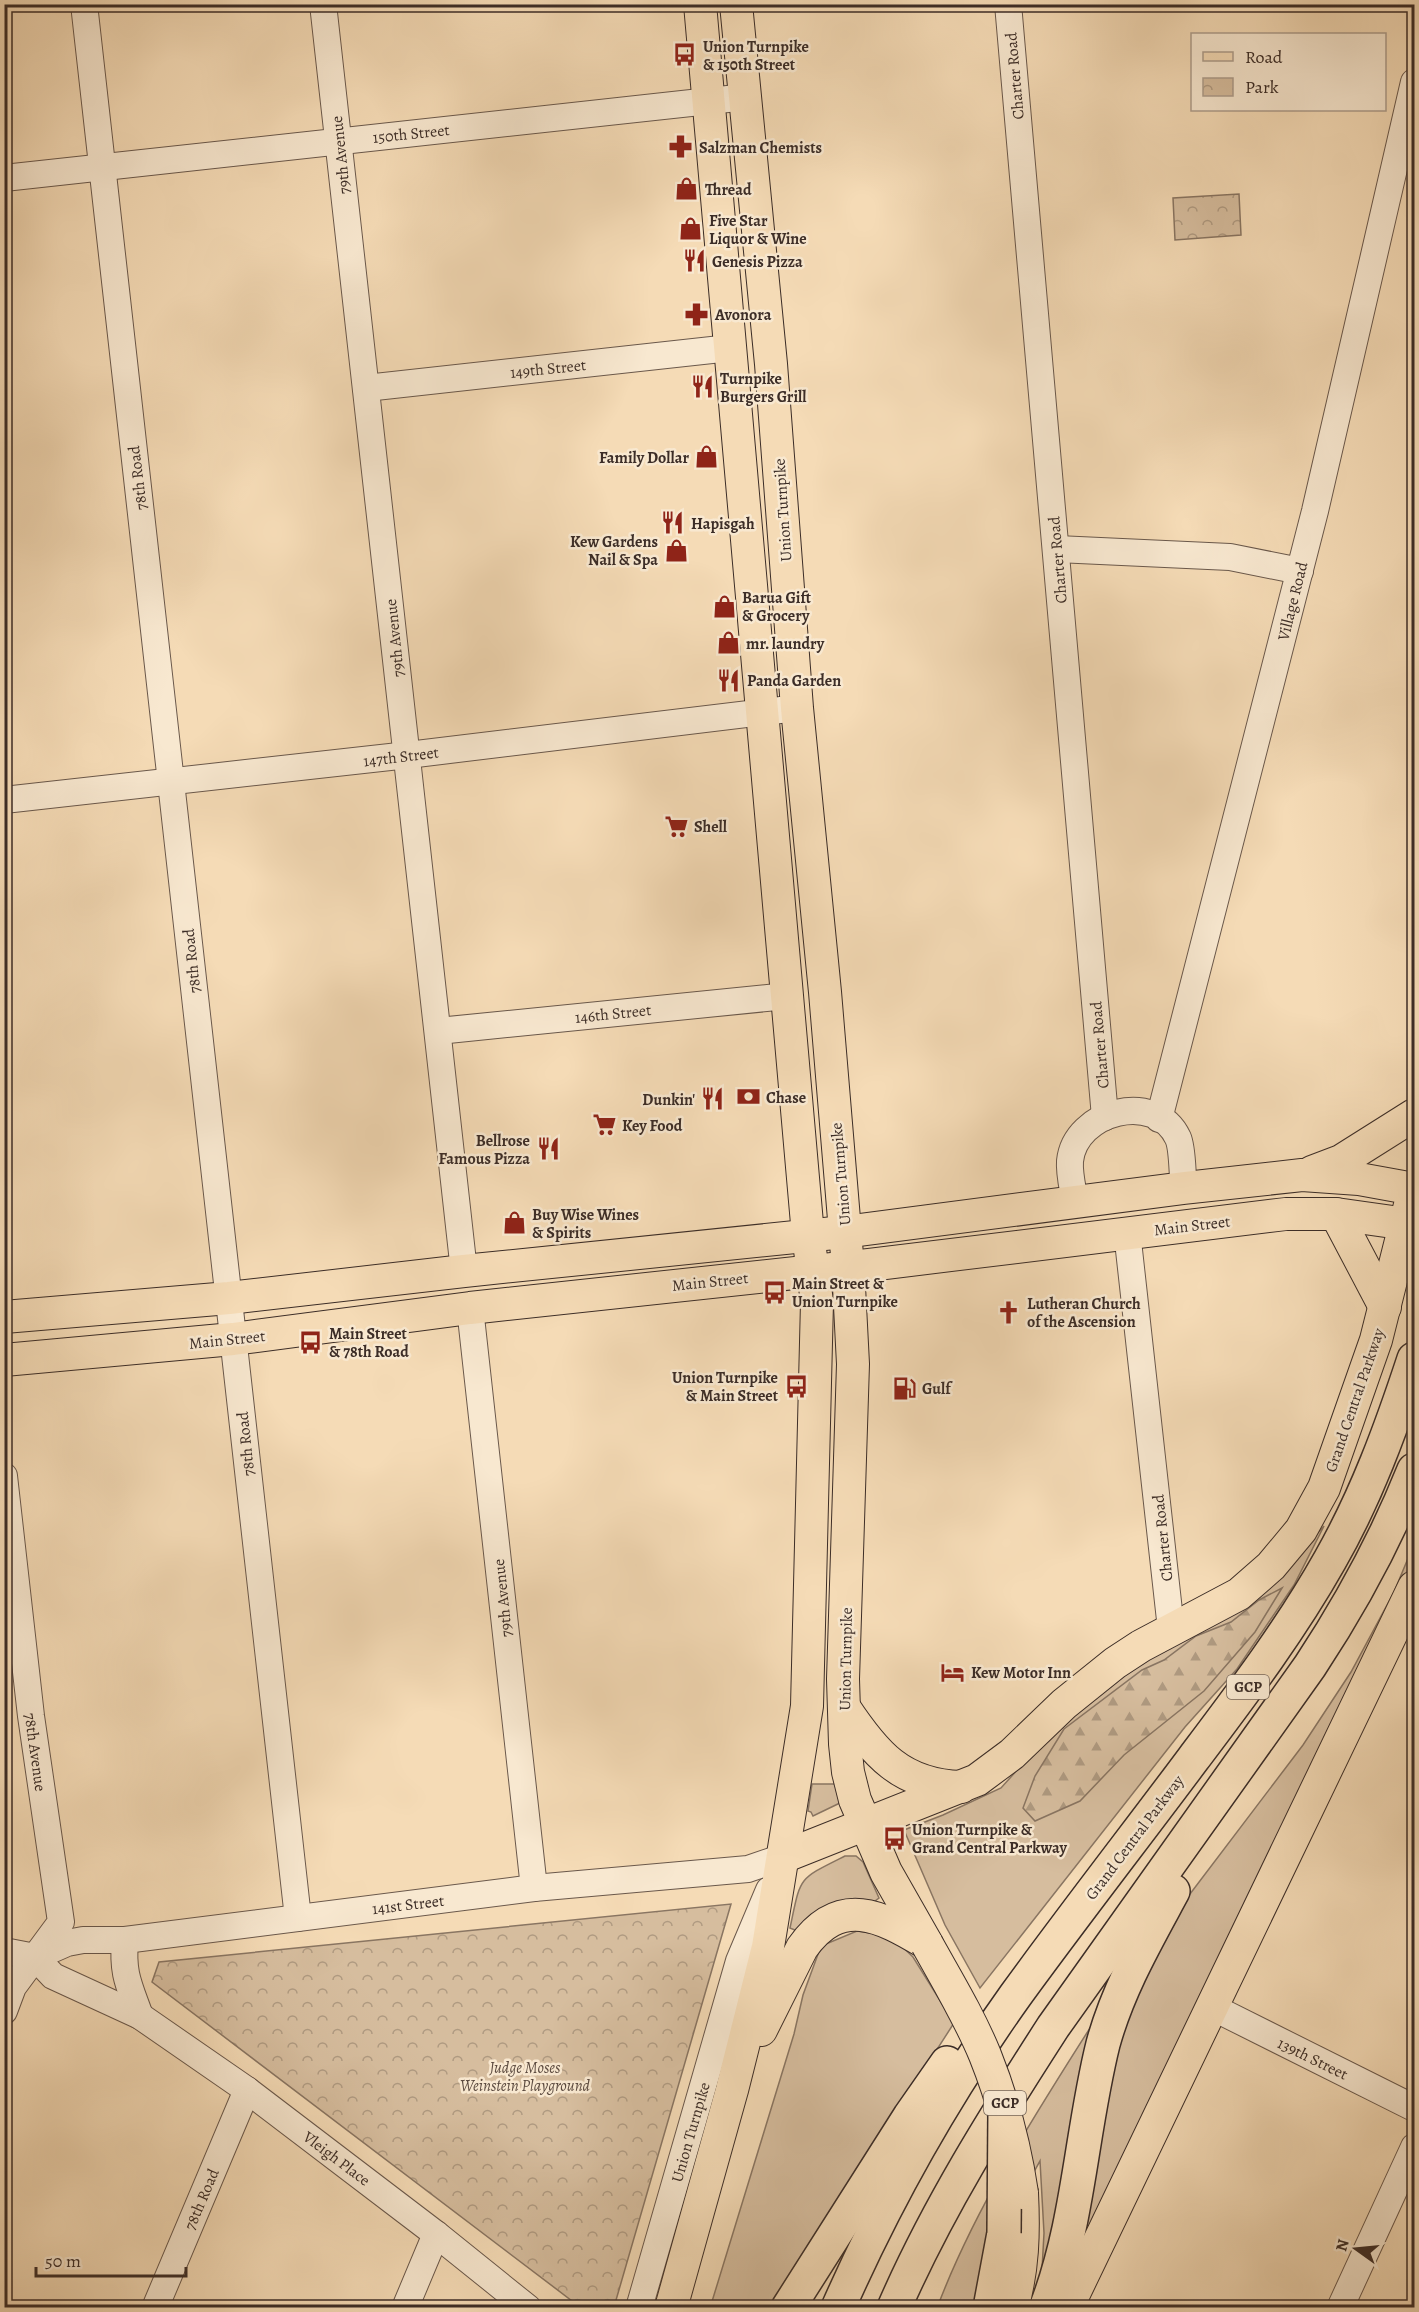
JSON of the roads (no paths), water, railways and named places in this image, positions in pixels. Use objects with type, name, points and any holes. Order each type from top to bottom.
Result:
[{"type":"highway","name":"Grand Central Parkway","points":[[838,2307],[897,2186],[1007,2008],[1252,1682],[1297,1616],[1360,1501],[1387,1437],[1414,1359]]},
{"type":"highway","name":"GCP","points":[[894,2307],[927,2237],[999,2111],[1053,2027],[1310,1666],[1349,1606],[1384,1539],[1414,1470]]},
{"type":"highway","points":[[1046,2307],[1065,2251],[1097,2073],[1115,2007],[1133,1964],[1245,1757]]},
{"type":"highway","points":[[918,2307],[941,2257],[992,2160],[1073,2026],[1137,1911]]},
{"type":"highway","points":[[788,2307],[939,2072],[1056,1941]]},
{"type":"highway","points":[[990,2307],[1004,2233],[1005,2110]]},
{"type":"main road","name":"Union Turnpike","points":[[671,2307],[732,2090],[768,1947],[807,1706],[817,1302],[808,1235],[700,4]]},
{"type":"main road","name":"Union Turnpike","points":[[736,4],[771,364],[797,708],[825,992],[848,1267],[853,1364],[843,1679],[848,1772],[855,1800],[886,1872],[971,2025],[985,2054],[1005,2110],[1017,2158],[1022,2193],[1023,2242],[1016,2300]]},
{"type":"main road","points":[[1302,1175],[1341,1161],[1414,1115]]},
{"type":"main road","points":[[4,1317],[229,1298],[844,1232],[1302,1175],[1359,1179],[1414,1188]]},
{"type":"main road","name":"Grand Central Parkway","points":[[783,1857],[977,1780],[1012,1754],[1064,1704],[1115,1663],[1172,1629],[1239,1594],[1256,1581],[1287,1550],[1324,1488],[1366,1370],[1410,1224],[1414,1188]]},
{"type":"main road","name":"Main Street","points":[[4,1360],[233,1339],[470,1308],[848,1267],[1286,1214],[1336,1214],[1410,1224]]},
{"type":"main road","points":[[1336,1214],[1385,1307]]},
{"type":"main road","points":[[1068,2307],[1414,1590]]},
{"type":"main road","points":[[844,1707],[862,1735],[891,1765],[914,1778],[940,1786],[962,1787]]},
{"type":"main road","points":[[798,1767],[832,1776],[848,1772]]},
{"type":"main road","points":[[732,2090],[802,1948],[810,1936],[820,1928],[844,1917],[870,1915],[895,1924],[927,1944]]},
{"type":"street","name":"78th Road","points":[[84,4],[298,1918]]},
{"type":"street","name":"79th Avenue","points":[[323,4],[464,1271]]},
{"type":"street","name":"Charter Road","points":[[1008,4],[1105,1117]]},
{"type":"street","name":"Village Road","points":[[1159,1119],[1300,571],[1414,82]]},
{"type":"street","name":"150th Street","points":[[4,178],[746,97]]},
{"type":"street","name":"149th Street","points":[[366,388],[730,348]]},
{"type":"street","points":[[1057,549],[1230,556],[1300,571]]},
{"type":"street","name":"147th Street","points":[[4,800],[408,755],[797,708]]},
{"type":"street","name":"146th Street","points":[[438,1031],[787,996]]},
{"type":"street","points":[[1075,1202],[1070,1160],[1078,1140],[1091,1124],[1110,1114],[1130,1110],[1151,1114],[1169,1124],[1179,1139],[1184,1188]]},
{"type":"street","name":"Charter Road","points":[[1127,1232],[1172,1629]]},
{"type":"street","name":"79th Avenue","points":[[470,1308],[534,1888]]},
{"type":"street","name":"78th Avenue","points":[[4,1476],[31,1716],[61,1922],[13,1987],[4,2012]]},
{"type":"street","name":"141st Street","points":[[35,1957],[68,1943],[83,1940],[125,1940],[534,1888],[748,1869],[783,1857]]},
{"type":"street","name":"Union Turnpike","points":[[639,2307],[739,1961],[783,1857]]},
{"type":"street","points":[[125,1940],[123,1963],[125,1975],[140,2016]]},
{"type":"street","points":[[4,1952],[35,1957]]},
{"type":"street","name":"Vleigh Place","points":[[35,1957],[53,1976],[140,2016],[248,2090],[528,2307]]},
{"type":"street","name":"139th Street","points":[[1212,2007],[1414,2108]]},
{"type":"street","name":"78th Road","points":[[155,2307],[248,2090]]},
{"type":"street","points":[[1340,2307],[1414,2147]]},
{"type":"street","points":[[405,2307],[436,2234]]},
{"type":"place","name":"Union Turnpike & 150th Street","points":[[685,55]]},
{"type":"place","name":"Salzman Chemists","points":[[681,147]]},
{"type":"place","name":"Thread","points":[[687,189]]},
{"type":"place","name":"Five Star Liquor & Wine","points":[[691,229]]},
{"type":"place","name":"Genesis Pizza","points":[[694,261]]},
{"type":"place","name":"Avonora","points":[[697,314]]},
{"type":"place","name":"Turnpike Burgers Grill","points":[[702,387]]},
{"type":"place","name":"Family Dollar","points":[[707,457]]},
{"type":"place","name":"Hapisgah","points":[[673,523]]},
{"type":"place","name":"Kew Gardens Nail & Spa","points":[[676,550]]},
{"type":"place","name":"Barua Gift & Grocery","points":[[724,606]]},
{"type":"place","name":"mr. laundry","points":[[728,643]]},
{"type":"place","name":"Panda Garden","points":[[729,680]]},
{"type":"place","name":"Shell","points":[[676,826]]},
{"type":"place","name":"Chase","points":[[748,1097]]},
{"type":"place","name":"Dunkin'","points":[[713,1099]]},
{"type":"place","name":"Key Food","points":[[604,1125]]},
{"type":"place","name":"Bellrose Famous Pizza","points":[[548,1149]]},
{"type":"place","name":"Buy Wise Wines & Spirits","points":[[514,1223]]},
{"type":"place","name":"Main Street & Union Turnpike","points":[[774,1292]]},
{"type":"place","name":"Lutheran Church of the Ascension","points":[[1009,1312]]},
{"type":"place","name":"Main Street & 78th Road","points":[[311,1342]]},
{"type":"place","name":"Union Turnpike & Main Street","points":[[796,1386]]},
{"type":"place","name":"Gulf","points":[[904,1388]]},
{"type":"place","name":"Kew Motor Inn","points":[[953,1672]]},
{"type":"place","name":"Union Turnpike & Grand Central Parkway","points":[[894,1838]]},
{"type":"park label","name":"Judge Moses Weinstein Playground","points":[[525,2076]]}]
